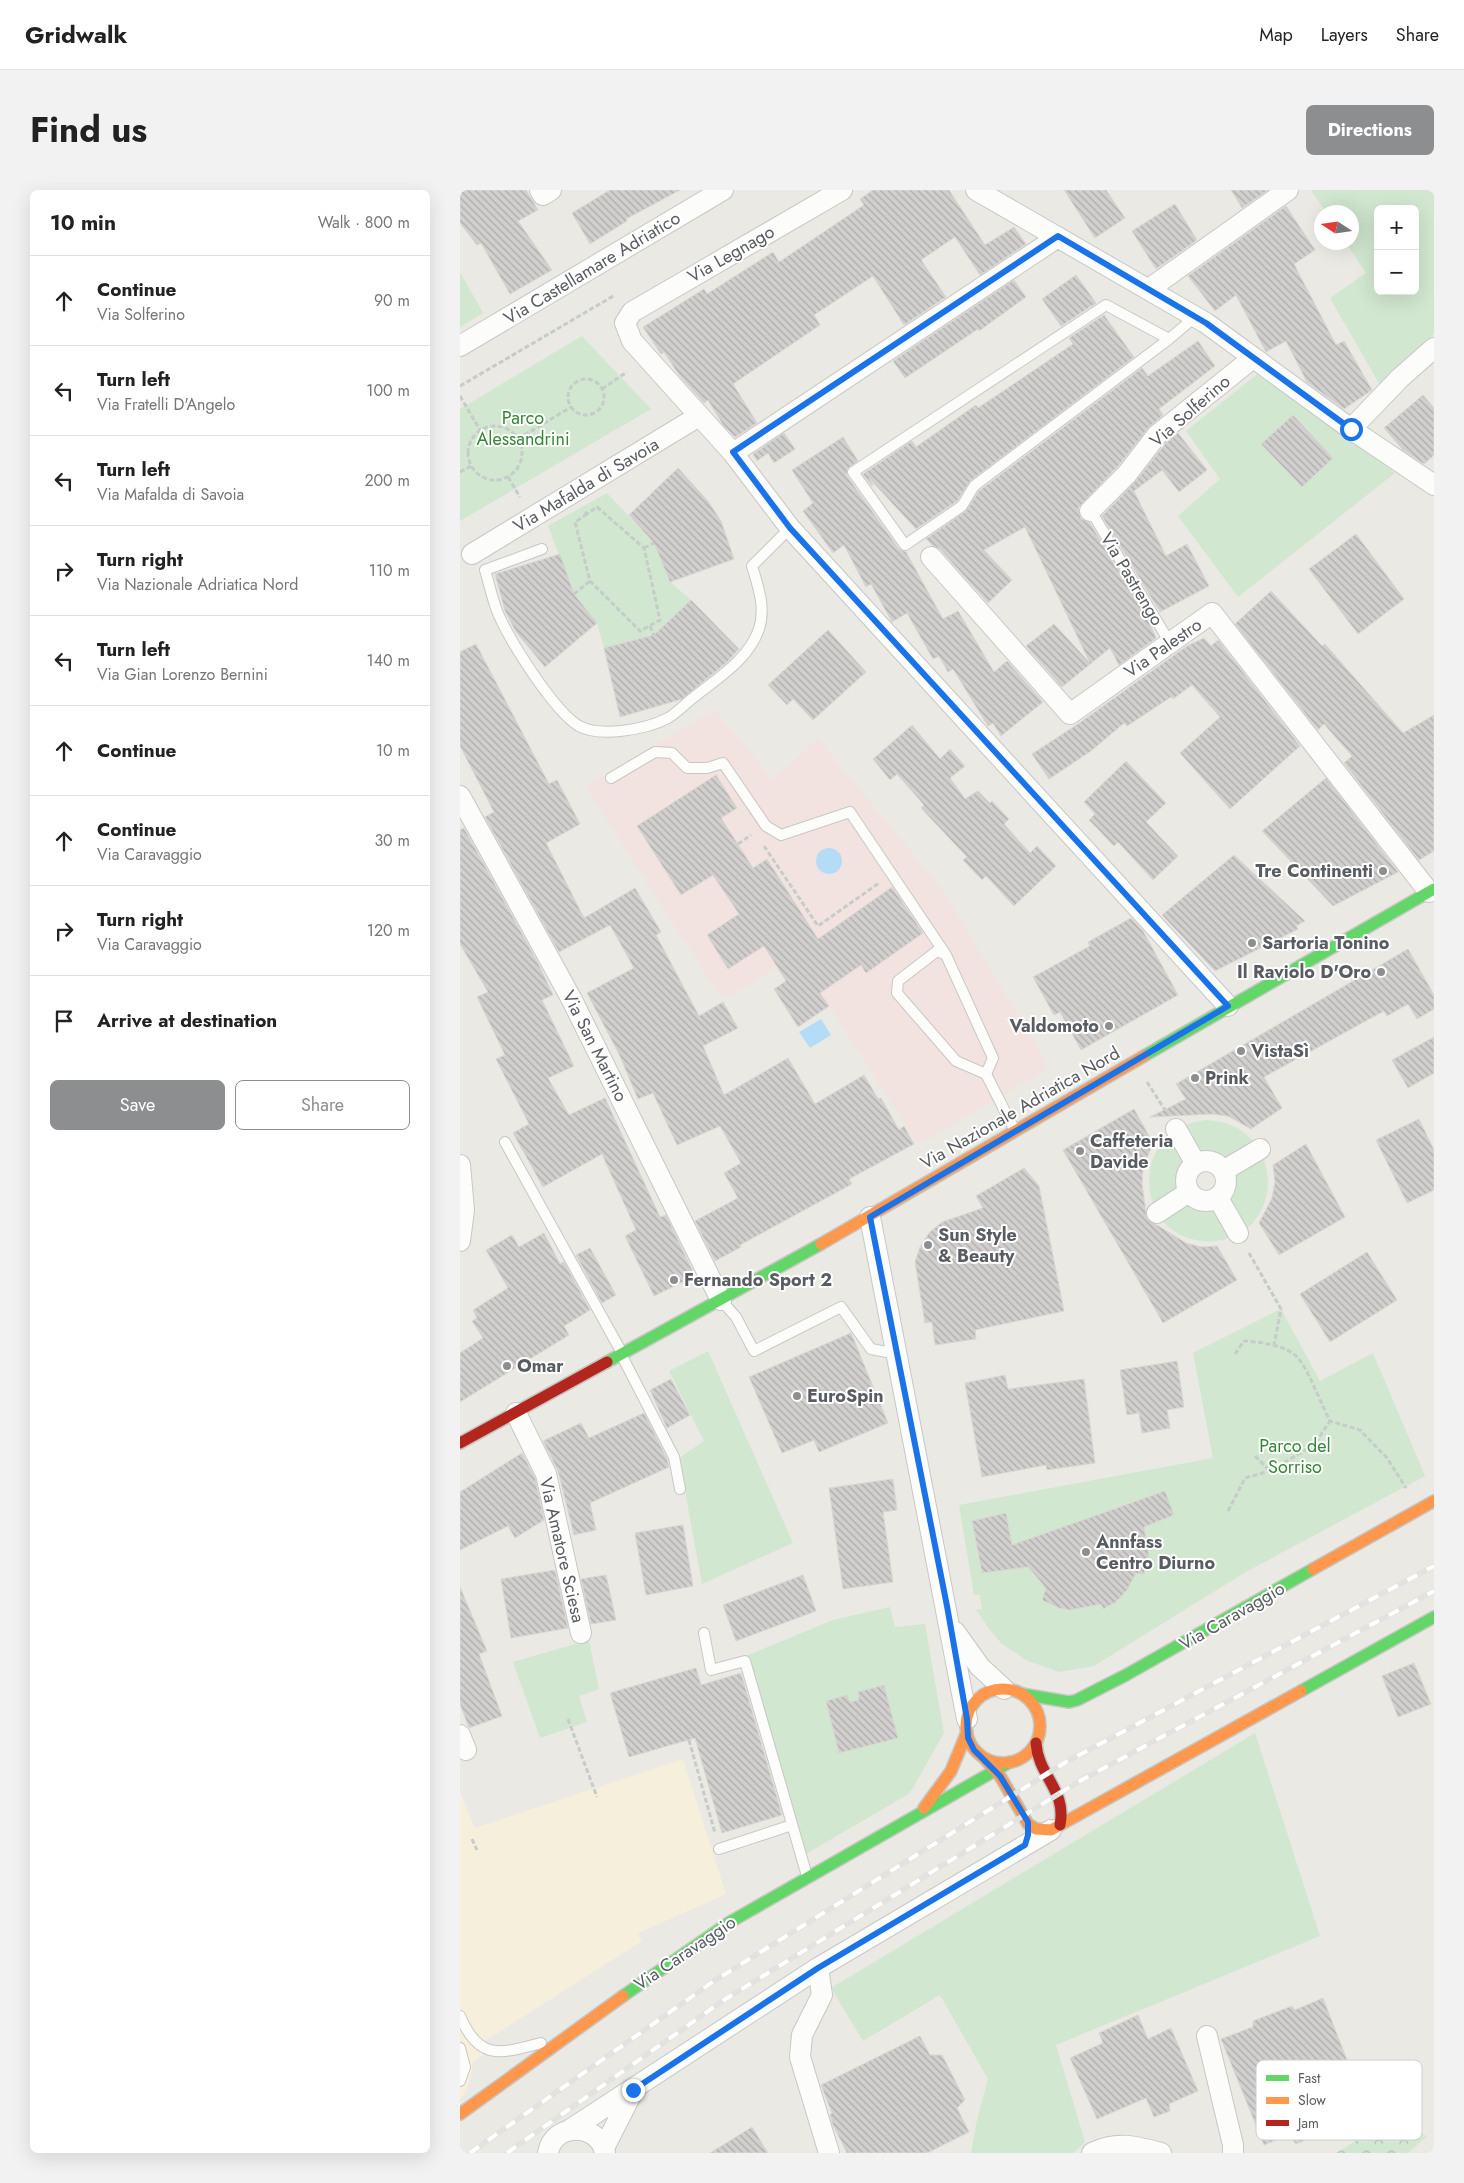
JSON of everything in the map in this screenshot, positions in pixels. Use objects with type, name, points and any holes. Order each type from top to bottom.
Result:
[{"type":"street","points":[[540,190],[543,195],[551,190]]},
{"type":"street","name":"Via Castellamare Adriatico","points":[[460,346],[723,190]]},
{"type":"street","name":"Via Legnago","points":[[699,416],[632,341],[625,323],[632,312],[842,190]]},
{"type":"street","points":[[976,190],[1195,317],[1434,486]]},
{"type":"street","points":[[1149,289],[1288,190]]},
{"type":"street","points":[[733,452],[1058,236]]},
{"type":"street","points":[[1351,429],[1400,378],[1434,348]]},
{"type":"street","name":"Via Solferino","points":[[1092,514],[1158,435],[1253,358]]},
{"type":"street","points":[[699,416],[733,452],[790,528],[1228,1006]]},
{"type":"street","name":"Via Mafalda di Savoia","points":[[472,554],[699,416]]},
{"type":"street","name":"Via Palestro","points":[[932,557],[1070,714],[1212,614],[1431,891]]},
{"type":"street","name":"Via San Martino","points":[[460,796],[572,1000],[721,1300]]},
{"type":"street","name":"Via Nazionale Adriatica Nord","points":[[460,1443],[870,1217],[1228,1006],[1431,891]]},
{"type":"street","points":[[1176,1129],[1196,1164]]},
{"type":"street","points":[[1223,1171],[1260,1149]]},
{"type":"street","points":[[1211,1162],[1223,1171],[1226,1182],[1222,1194],[1218,1198],[1199,1200],[1189,1192],[1186,1180],[1191,1168],[1196,1164],[1211,1162]]},
{"type":"street","points":[[460,1165],[464,1210],[460,1241]]},
{"type":"street","points":[[1157,1213],[1189,1192]]},
{"type":"street","points":[[1218,1198],[1242,1240]]},
{"type":"street","points":[[870,1217],[950,1624],[971,1744],[997,1771],[1028,1824],[1036,1829],[1055,1828]]},
{"type":"street","name":"Via Amatore Sciesa","points":[[516,1413],[546,1474],[581,1633]]},
{"type":"street","name":"Via Caravaggio","points":[[1013,1691],[1059,1701],[1077,1700],[1126,1676],[1434,1501]]},
{"type":"street","points":[[548,2153],[553,2139],[633,2090],[818,1968],[1025,1845],[1434,1617]]},
{"type":"street","points":[[950,1624],[971,1657],[1013,1691],[1032,1702],[1038,1712],[1040,1731],[1036,1743],[1030,1752],[1010,1762],[997,1763],[984,1758]]},
{"type":"street","points":[[967,1725],[972,1705],[983,1695],[1013,1691]]},
{"type":"street","name":"Via Caravaggio","points":[[922,1811],[951,1771],[967,1725]]},
{"type":"street","points":[[1036,1743],[1036,1754],[1062,1802],[1063,1815],[1055,1828]]},
{"type":"street","name":"Via Caravaggio","points":[[460,2114],[574,2030],[730,1922],[1010,1762]]},
{"type":"street","points":[[1025,1845],[1028,1835],[1028,1824]]},
{"type":"street","points":[[818,1968],[822,1995],[802,2035],[800,2057],[829,2153]]},
{"type":"street","points":[[1207,2036],[1233,2145],[1233,2153]]},
{"type":"street","points":[[604,2151],[633,2090]]},
{"type":"street","points":[[571,2129],[591,2132],[604,2151]]},
{"type":"street","points":[[1092,2153],[1106,2146],[1129,2146],[1161,2153]]},
{"type":"lane","points":[[1169,339],[1106,305],[853,472],[904,545],[962,506],[974,486],[1169,339],[1195,317]]},
{"type":"lane","name":"Via Pastrengo","points":[[1092,514],[1170,643]]},
{"type":"lane","points":[[542,549],[485,570],[500,620],[530,669],[559,707],[580,726],[601,732],[634,728],[668,718],[740,660],[754,640],[760,627],[762,608],[752,566],[790,528]]},
{"type":"lane","points":[[611,778],[654,752],[672,753],[687,768],[707,768],[723,763],[766,826],[781,835],[850,812],[946,955],[992,1058],[986,1074]]},
{"type":"lane","points":[[946,955],[937,951],[898,981],[897,993],[956,1061],[986,1074],[1015,1132]]},
{"type":"lane","points":[[505,1142],[622,1355],[674,1457],[680,1489]]},
{"type":"lane","points":[[721,1300],[736,1317],[754,1351],[841,1307],[871,1349],[897,1354]]},
{"type":"lane","points":[[704,1633],[711,1670],[744,1661],[808,1877]]},
{"type":"lane","points":[[719,1850],[792,1824]]},
{"type":"lane","points":[[460,2016],[469,2036],[489,2051],[507,2052],[540,2044],[574,2030]]},
{"type":"lane","points":[[460,2048],[465,2067],[460,2081]]},
{"type":"path","points":[[602,389],[627,372]]},
{"type":"path","points":[[587,380],[598,384],[602,389],[604,401],[602,406],[593,414],[582,415],[572,406],[569,393],[575,384],[587,380]]},
{"type":"path","points":[[460,396],[480,430]]},
{"type":"path","points":[[518,439],[572,406]]},
{"type":"path","points":[[496,426],[512,432],[518,439],[522,447],[520,464],[508,477],[491,480],[476,473],[471,466],[468,450],[470,442],[480,430],[496,426]]},
{"type":"path","points":[[460,472],[471,466]]},
{"type":"path","points":[[508,477],[520,497]]},
{"type":"path","points":[[583,507],[586,514]]},
{"type":"path","points":[[597,507],[644,548],[660,620],[640,631],[590,582],[575,522],[586,514],[597,507]]},
{"type":"path","points":[[644,548],[654,543]]},
{"type":"path","points":[[574,594],[590,582]]},
{"type":"path","points":[[650,626],[654,635]]},
{"type":"path","points":[[738,844],[755,833]]},
{"type":"path","points":[[760,841],[818,926],[891,874]]},
{"type":"path","points":[[1143,1075],[1164,1110]]},
{"type":"path","points":[[1242,1240],[1281,1309],[1274,1345]]},
{"type":"path","points":[[1235,1354],[1244,1341],[1274,1345],[1298,1357],[1330,1421],[1360,1430],[1386,1458],[1422,1508]]},
{"type":"path","points":[[1228,1512],[1245,1478],[1270,1471],[1314,1445],[1330,1421]]},
{"type":"path","points":[[1255,1456],[1270,1471]]},
{"type":"path","points":[[568,1719],[596,1798]]},
{"type":"path","points":[[689,1740],[719,1850]]},
{"type":"path","points":[[472,1839],[477,1850]]},
{"type":"shaded area","points":[[715,710],[773,780],[818,739],[941,888],[1049,1068],[919,1145],[796,955],[733,995],[719,995],[585,786]]},
{"type":"shaded area","points":[[683,1759],[726,1894],[638,1933],[642,1941],[482,2043],[489,2051],[473,2062],[471,2078],[464,2095],[460,2098],[460,1792],[475,1828]]},
{"type":"green space","points":[[1311,190],[1434,190],[1434,334],[1380,385],[1330,298],[1366,273],[1351,250],[1359,250],[1359,205],[1321,205]]},
{"type":"green space","points":[[460,272],[483,313],[460,327]]},
{"type":"green space","name":"Parco Alessandrini","points":[[582,336],[651,409],[460,521],[460,409]]},
{"type":"green space","points":[[1261,371],[1395,473],[1238,597],[1178,516],[1220,479],[1186,431]]},
{"type":"green space","points":[[607,493],[654,543],[670,582],[691,600],[654,635],[604,648],[597,623],[574,594],[548,526]]},
{"type":"green space","points":[[1206,1120],[1232,1126],[1251,1139],[1263,1157],[1268,1179],[1266,1200],[1256,1219],[1239,1234],[1215,1241],[1188,1238],[1168,1226],[1155,1208],[1149,1187],[1151,1165],[1161,1144],[1179,1128]],"holes":[[[1206,1162],[1219,1167],[1226,1182],[1222,1192],[1215,1198],[1207,1200],[1199,1199],[1192,1195],[1188,1188],[1187,1179],[1191,1168]]]},
{"type":"green space","name":"Parco del Sorriso","points":[[1281,1309],[1320,1381],[1373,1353],[1425,1476],[1244,1573],[1094,1666],[1059,1672],[1028,1661],[1002,1644],[976,1610],[982,1609],[980,1595],[974,1595],[959,1505],[1213,1458],[1193,1353]]},
{"type":"green space","points":[[708,1351],[793,1543],[702,1584],[679,1458],[704,1441],[669,1371]]},
{"type":"green space","points":[[890,1607],[895,1627],[925,1624],[944,1733],[910,1793],[806,1854],[748,1655],[833,1620]]},
{"type":"green space","points":[[589,1640],[599,1689],[579,1696],[587,1722],[540,1738],[513,1662]]},
{"type":"green space","points":[[1255,1733],[1320,1936],[1056,2045],[1085,2142],[1073,2153],[971,2153],[977,2120],[988,2079],[940,1995],[863,2041],[831,1988]]},
{"type":"green space","points":[[1422,2134],[1427,2136],[1408,2153],[1336,2153],[1357,2140],[1422,2140]]},
{"type":"water","points":[[829,848],[838,852],[842,861],[838,870],[829,874],[820,870],[816,861],[820,852]]},
{"type":"water","points":[[821,1019],[831,1035],[810,1048],[799,1032]]},
{"type":"building","points":[[460,190],[526,190],[538,210],[518,221],[552,270],[510,294],[481,243],[477,245],[460,223]]},
{"type":"building","points":[[610,190],[680,190],[626,219],[627,221],[590,244],[572,213]]},
{"type":"building","points":[[873,190],[949,190],[985,245],[1014,227],[1026,244],[980,275],[955,237],[921,260],[946,297],[904,325],[873,276],[814,315],[820,325],[733,384],[757,423],[735,437],[723,425],[708,400],[704,403],[679,375],[664,352],[661,354],[643,327],[704,289],[707,294],[773,252],[779,262],[864,205],[860,199]]},
{"type":"building","points":[[1064,190],[1106,190],[1125,218],[1095,238]]},
{"type":"building","points":[[1231,190],[1268,190],[1242,208]]},
{"type":"building","points":[[1175,204],[1197,240],[1156,269],[1132,231]]},
{"type":"building","points":[[1286,206],[1315,250],[1294,264],[1336,345],[1344,341],[1372,390],[1344,409],[1307,382],[1286,341],[1266,352],[1236,295],[1215,311],[1188,276]]},
{"type":"building","points":[[1076,275],[1096,303],[1061,326],[1042,299]]},
{"type":"building","points":[[1014,280],[1026,297],[979,331],[978,329],[905,378],[893,361]]},
{"type":"building","points":[[1104,315],[1134,357],[970,481],[957,501],[916,529],[869,478],[872,486],[863,474],[912,441],[916,447],[976,405],[978,408],[1073,344],[1069,338]]},
{"type":"building","points":[[1198,341],[1215,366],[1159,409],[1163,415],[1148,428],[1118,466],[1078,508],[1081,519],[1090,523],[1148,619],[1156,638],[1119,665],[1110,648],[1062,687],[1026,646],[1054,624],[1090,663],[1025,527],[984,550],[1012,580],[988,603],[940,549],[926,539],[966,511],[979,491],[1142,368],[1148,376]]},
{"type":"building","points":[[1423,395],[1434,408],[1434,455],[1424,464],[1403,450],[1384,428]]},
{"type":"building","points":[[1293,415],[1333,458],[1302,487],[1261,444]]},
{"type":"building","points":[[784,433],[795,449],[774,463],[768,453],[757,461],[753,454]]},
{"type":"building","points":[[1178,433],[1207,470],[1179,492],[1162,470],[1134,491],[1166,556],[1187,544],[1209,586],[1160,612],[1102,516],[1136,481],[1166,443]]},
{"type":"building","points":[[843,437],[858,461],[847,469],[847,476],[899,549],[906,552],[943,619],[958,611],[994,672],[1007,661],[1043,702],[1001,736],[993,723],[988,726],[953,669],[948,672],[939,656],[933,659],[907,613],[892,622],[871,584],[866,587],[844,545],[833,553],[803,511],[813,503],[792,470]]},
{"type":"building","points":[[678,468],[708,501],[721,521],[734,559],[670,582],[654,543],[629,515]]},
{"type":"building","points":[[1356,534],[1404,599],[1358,634],[1309,569]]},
{"type":"building","points":[[560,554],[574,594],[597,623],[545,667],[516,632],[505,611],[495,574]]},
{"type":"building","points":[[1271,591],[1322,646],[1325,644],[1403,733],[1434,715],[1434,851],[1419,860],[1344,763],[1352,756],[1324,724],[1318,730],[1235,624]]},
{"type":"building","points":[[691,600],[739,649],[727,662],[682,699],[620,717],[604,648],[654,635]]},
{"type":"building","points":[[828,630],[866,672],[813,720],[793,699],[787,705],[768,685]]},
{"type":"building","points":[[1204,638],[1211,646],[1218,640],[1300,746],[1230,809],[1180,753],[1220,717],[1192,685],[1173,699],[1171,697],[1127,726],[1124,723],[1091,751],[1049,779],[1032,754],[1078,724],[1187,646]]},
{"type":"building","points":[[476,644],[549,784],[557,780],[580,824],[546,843],[584,918],[635,888],[661,932],[656,935],[699,1016],[723,1002],[738,1028],[703,1046],[724,1095],[788,1058],[815,1104],[864,1075],[878,1099],[881,1098],[899,1130],[904,1126],[914,1144],[849,1179],[852,1184],[740,1245],[741,1247],[715,1261],[695,1221],[738,1198],[724,1173],[741,1163],[720,1126],[677,1145],[653,1093],[638,1099],[619,1054],[587,993],[634,968],[610,925],[559,952],[485,817],[494,812],[460,746],[460,652]]},
{"type":"building","points":[[912,725],[940,759],[950,749],[965,766],[950,778],[965,799],[978,791],[990,803],[992,801],[1009,819],[1004,824],[1030,853],[1037,846],[1056,866],[1014,906],[986,876],[982,880],[963,860],[967,857],[921,808],[924,805],[897,774],[890,780],[873,759]]},
{"type":"building","points":[[1126,761],[1166,803],[1146,822],[1178,856],[1153,880],[1118,842],[1114,846],[1089,820],[1095,814],[1084,802]]},
{"type":"building","points":[[716,775],[737,808],[721,818],[753,868],[767,859],[818,939],[892,887],[923,933],[866,973],[861,965],[820,993],[829,1006],[798,1027],[774,989],[786,981],[764,946],[728,969],[707,935],[739,914],[713,875],[681,895],[637,826]]},
{"type":"building","points":[[1326,778],[1398,872],[1333,906],[1262,831]]},
{"type":"building","points":[[464,828],[538,963],[553,995],[542,1000],[574,1066],[548,1078],[569,1115],[605,1098],[660,1217],[666,1215],[695,1276],[654,1296],[625,1236],[636,1230],[602,1154],[543,1187],[513,1133],[529,1124],[496,1059],[505,1055],[477,997],[488,992],[460,944],[460,830]]},
{"type":"building","points":[[1234,855],[1305,921],[1296,926],[1298,929],[1215,971],[1162,915]]},
{"type":"building","points":[[1131,918],[1143,931],[1178,995],[1081,1050],[1060,1012],[1054,1015],[1033,977],[1090,946],[1088,942]]},
{"type":"building","points":[[1408,949],[1434,995],[1434,1009],[1417,1019],[1408,1004],[1387,1016],[1384,1011],[1264,1077],[1282,1108],[1251,1129],[1228,1116],[1212,1114],[1150,1117],[1186,1099],[1176,1084]]},
{"type":"building","points":[[1434,1037],[1434,1073],[1408,1088],[1392,1060]]},
{"type":"building","points":[[1134,1109],[1153,1143],[1143,1168],[1142,1184],[1147,1219],[1186,1243],[1201,1247],[1217,1246],[1237,1280],[1163,1323],[1063,1150]]},
{"type":"building","points":[[1419,1119],[1434,1150],[1434,1190],[1407,1203],[1376,1140]]},
{"type":"building","points":[[1306,1144],[1345,1217],[1279,1255],[1259,1223],[1272,1198],[1275,1182],[1273,1165]]},
{"type":"building","points":[[1024,1168],[1039,1186],[1064,1311],[975,1330],[976,1339],[935,1345],[932,1322],[925,1323],[915,1262],[920,1247],[929,1233],[942,1222],[983,1208],[976,1196]]},
{"type":"building","points":[[544,1233],[560,1264],[564,1262],[590,1310],[564,1326],[569,1335],[460,1402],[460,1353],[483,1338],[472,1321],[477,1318],[473,1310],[508,1288],[486,1250],[512,1235],[519,1247]]},
{"type":"building","points":[[590,1248],[616,1295],[602,1303],[576,1255]]},
{"type":"building","points":[[1367,1252],[1397,1300],[1330,1342],[1300,1294]]},
{"type":"building","name":"EuroSpin","points":[[851,1333],[888,1423],[819,1452],[814,1440],[782,1453],[749,1377]]},
{"type":"building","points":[[1177,1361],[1184,1407],[1167,1410],[1170,1428],[1142,1433],[1139,1413],[1127,1415],[1120,1370]]},
{"type":"building","points":[[1005,1375],[1008,1389],[1084,1379],[1095,1463],[1047,1470],[1046,1465],[982,1477],[965,1383]]},
{"type":"building","points":[[671,1379],[690,1415],[667,1428],[650,1390]]},
{"type":"building","points":[[644,1413],[667,1459],[669,1467],[590,1503],[596,1530],[574,1535],[558,1471],[543,1441],[581,1423],[589,1438]]},
{"type":"building","points":[[522,1453],[535,1478],[544,1520],[515,1538],[508,1526],[460,1550],[460,1492]]},
{"type":"building","points":[[893,1479],[897,1510],[883,1512],[893,1582],[843,1589],[829,1488]]},
{"type":"building","name":"Annfass Centro Diurno","points":[[1165,1491],[1174,1515],[1144,1527],[1149,1556],[1144,1574],[1136,1573],[1127,1590],[1116,1602],[1103,1609],[1101,1604],[1070,1610],[1059,1608],[1042,1600],[1046,1588],[1028,1567],[982,1573],[972,1521],[1006,1513],[1012,1545]]},
{"type":"building","points":[[683,1525],[693,1586],[646,1595],[635,1533]]},
{"type":"building","points":[[555,1570],[568,1628],[511,1638],[501,1579]]},
{"type":"building","points":[[606,1575],[616,1620],[591,1624],[581,1579]]},
{"type":"building","points":[[803,1575],[816,1611],[736,1641],[723,1605]]},
{"type":"building","points":[[460,1587],[487,1651],[479,1654],[502,1716],[469,1728],[460,1704]]},
{"type":"building","points":[[1414,1663],[1431,1704],[1398,1717],[1382,1676]]},
{"type":"building","points":[[696,1668],[701,1685],[741,1673],[782,1815],[722,1833],[695,1738],[629,1757],[610,1693]]},
{"type":"building","points":[[884,1685],[898,1738],[839,1753],[826,1701],[847,1695],[850,1702],[859,1700],[858,1692]]},
{"type":"building","points":[[1323,1998],[1347,2060],[1256,2060],[1256,2125],[1221,2039],[1253,2027],[1253,2021],[1292,2006],[1295,2010]]},
{"type":"building","points":[[1138,2015],[1148,2039],[1171,2028],[1198,2091],[1169,2104],[1170,2111],[1154,2117],[1146,2098],[1097,2119],[1070,2058],[1103,2043],[1099,2033]]},
{"type":"building","points":[[920,2036],[930,2055],[942,2055],[965,2100],[957,2108],[969,2132],[927,2153],[847,2153],[833,2125],[830,2115],[832,2113],[821,2085]]},
{"type":"building","points":[[752,2127],[768,2153],[710,2153]]},
{"type":"building","points":[[1262,2140],[1276,2140],[1264,2145]]},
{"type":"building","points":[[1293,2140],[1305,2140],[1296,2144]]},
{"type":"railway","points":[[470,2153],[714,1981],[1066,1762],[1434,1566]]},
{"type":"railway","points":[[507,2153],[724,2000],[1078,1782],[1434,1591]]},
{"type":"traffic: fast","points":[[1144,1056],[1434,889]]},
{"type":"traffic: fast","points":[[607,1362],[821,1244]]},
{"type":"traffic: fast","points":[[1022,1694],[1069,1702],[1077,1700],[1126,1675],[1313,1569]]},
{"type":"traffic: fast","points":[[1301,1691],[1434,1617]]},
{"type":"traffic: fast","points":[[623,1996],[730,1922],[1010,1762]]},
{"type":"traffic: slow","points":[[821,1244],[1144,1056]]},
{"type":"traffic: slow","points":[[1313,1569],[1434,1501]]},
{"type":"traffic: slow","points":[[1003,1689],[1024,1695],[1034,1705],[1040,1726],[1034,1747],[1024,1757],[1003,1763],[982,1757],[972,1747],[966,1726],[972,1705],[982,1695],[1003,1689]]},
{"type":"traffic: slow","points":[[985,1759],[1000,1776],[1028,1824],[1036,1829],[1051,1830],[1301,1691]]},
{"type":"traffic: slow","points":[[924,1808],[951,1771],[967,1732]]},
{"type":"traffic: slow","points":[[460,2114],[623,1996]]},
{"type":"traffic: jam","points":[[460,1443],[607,1362]]},
{"type":"traffic: jam","points":[[1036,1743],[1038,1755],[1059,1802],[1061,1813],[1060,1825]]},
{"type":"place","name":"Tre Continenti","points":[[1383,871]]},
{"type":"place","name":"Sartoria Tonino","points":[[1252,943]]},
{"type":"place","name":"Il Raviolo D'Oro","points":[[1381,972]]},
{"type":"place","name":"Valdomoto","points":[[1109,1026]]},
{"type":"place","name":"VistaSì","points":[[1241,1051]]},
{"type":"place","name":"Prink","points":[[1195,1078]]},
{"type":"place","name":"Caffeteria Davide","points":[[1080,1151]]},
{"type":"place","name":"Sun Style & Beauty","points":[[928,1245]]},
{"type":"place","name":"Fernando Sport 2","points":[[674,1280]]},
{"type":"place","name":"Omar","points":[[507,1366]]},
{"type":"place","name":"EuroSpin","points":[[797,1396]]},
{"type":"place","name":"Annfass Centro Diurno","points":[[1086,1552]]},
{"type":"route","points":[[633,2090],[818,1968],[1025,1845],[1029,1829],[1028,1822],[997,1771],[974,1750],[968,1738],[967,1719],[947,1606],[870,1217],[1228,1006],[790,528],[733,452],[1058,236],[1206,323],[1351,429]]}]
